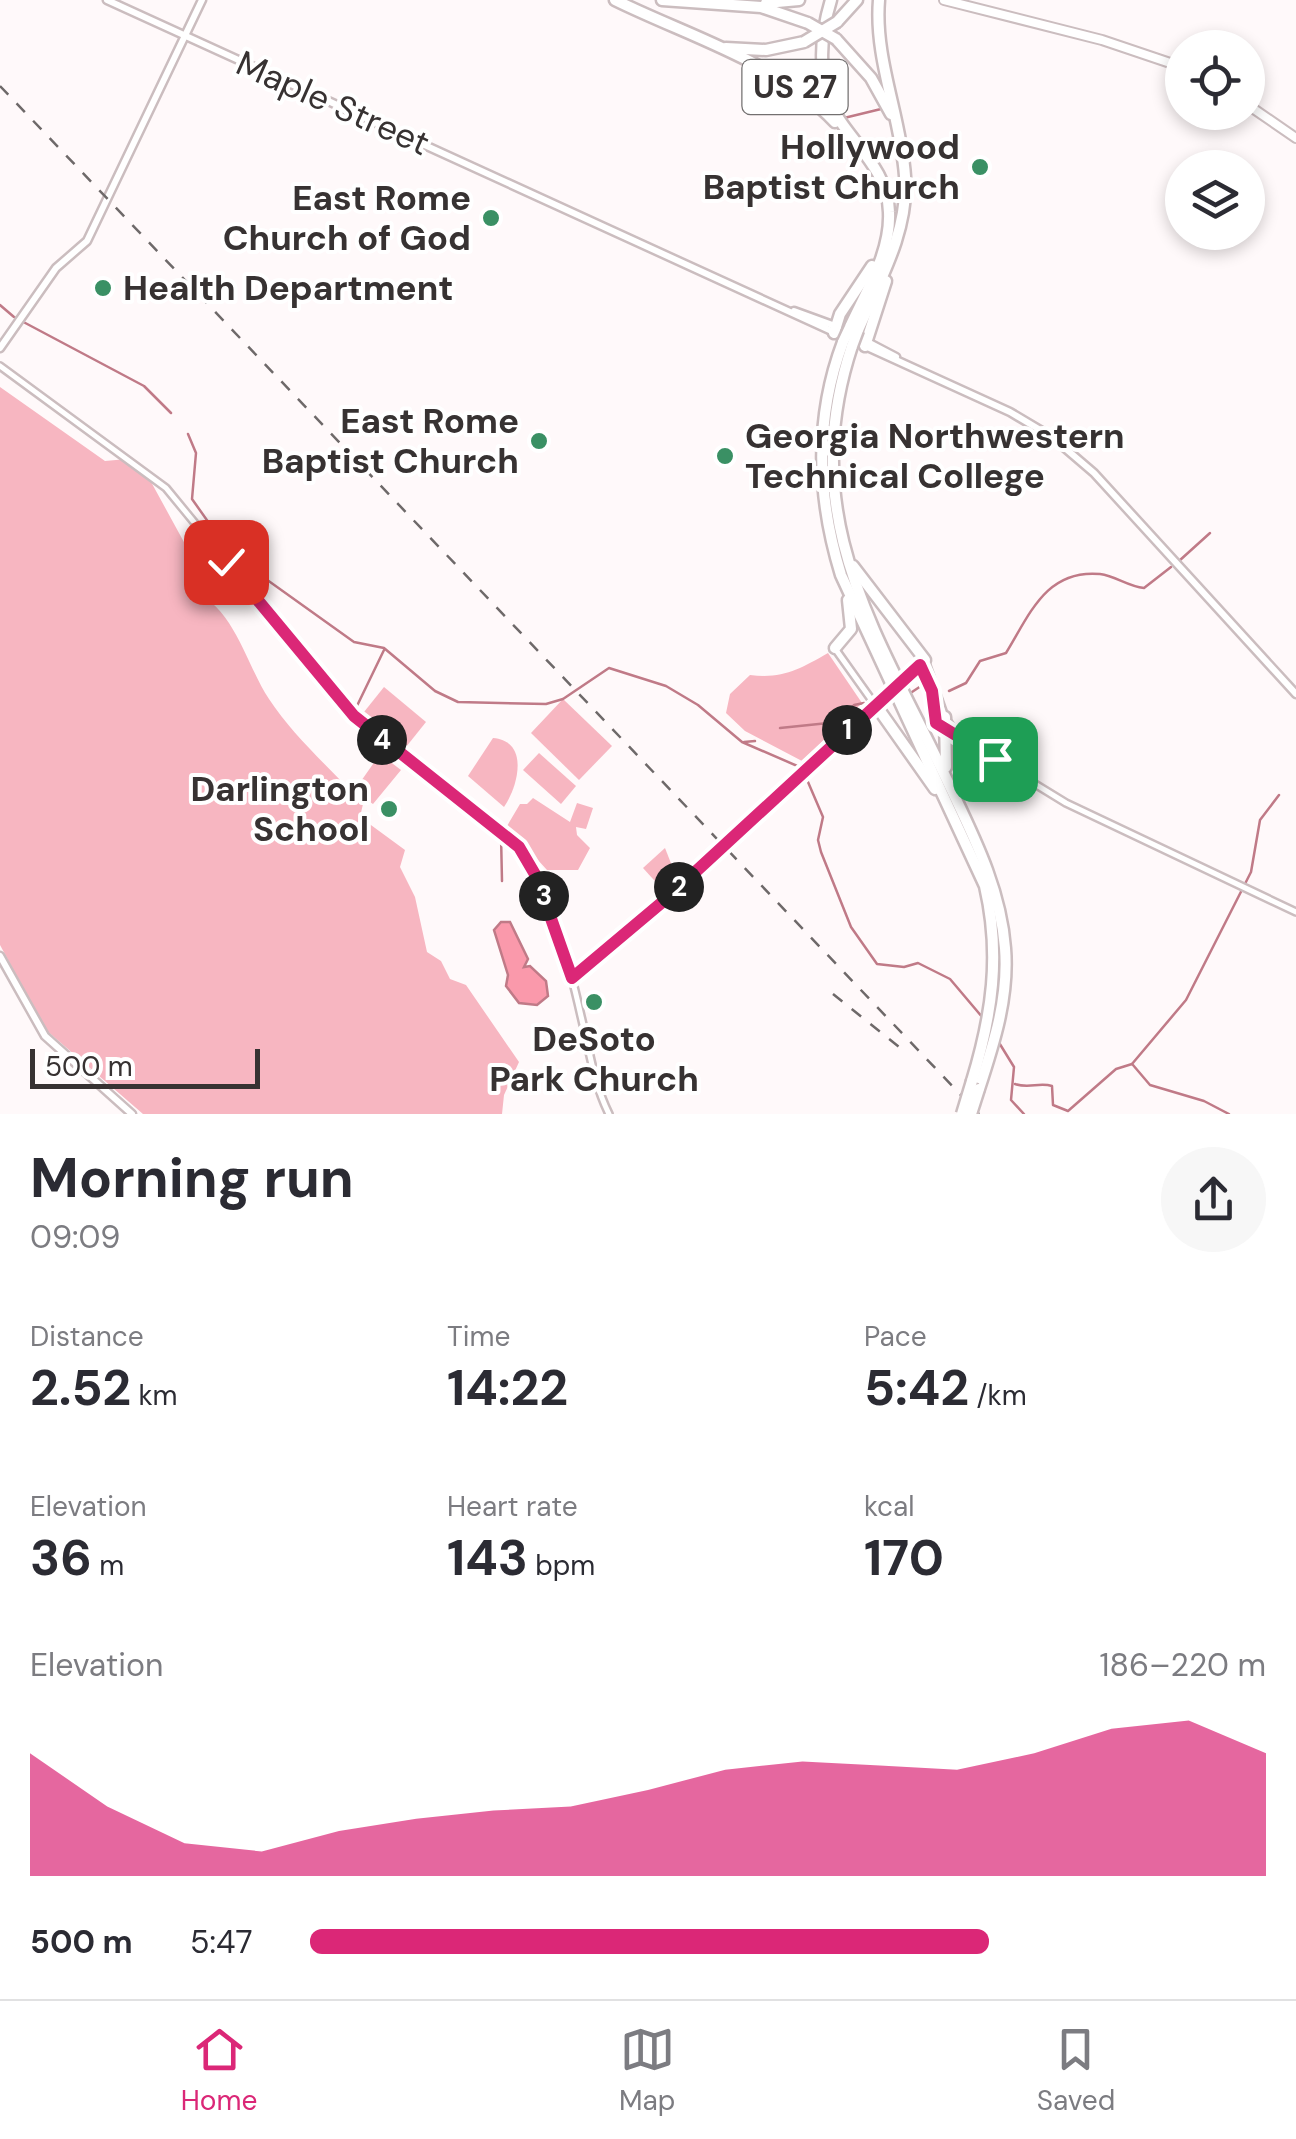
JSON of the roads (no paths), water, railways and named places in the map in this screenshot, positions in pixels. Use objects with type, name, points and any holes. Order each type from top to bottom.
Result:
[{"type":"highway","name":"US 27","points":[[615,0],[800,91],[830,116],[878,172],[888,195],[890,245]]},
{"type":"highway","name":"US 27","points":[[662,0],[761,7],[808,23],[836,40],[871,78],[897,129],[906,179],[904,211],[836,379],[822,438],[824,506],[841,575],[985,886],[992,915],[993,1002],[986,1052]]},
{"type":"highway","points":[[710,3],[799,0]]},
{"type":"highway","points":[[830,0],[822,59],[829,100],[878,172]]},
{"type":"highway","points":[[688,34],[740,50],[766,50],[804,42],[837,22],[858,0]]},
{"type":"highway","points":[[879,0],[878,27],[897,129]]},
{"type":"highway","points":[[835,329],[890,245]]},
{"type":"highway","points":[[866,344],[890,245]]},
{"type":"highway","name":"US 27","points":[[832,398],[832,506],[844,552],[994,888],[1002,921],[1006,952],[1001,1014],[962,1114]]},
{"type":"highway","points":[[844,552],[922,663]]},
{"type":"highway","points":[[835,648],[850,634],[852,620],[841,575]]},
{"type":"highway","points":[[874,704],[949,809]]},
{"type":"highway","points":[[945,723],[951,788]]},
{"type":"highway","points":[[944,743],[948,737],[959,737]]},
{"type":"highway","name":"US 27","points":[[972,1114],[975,1085]]},
{"type":"main road","name":"Maple Street","points":[[107,0],[1010,412],[1052,437],[1094,473],[1296,694]]},
{"type":"main road","points":[[0,348],[59,264],[87,242],[202,0]]},
{"type":"main road","points":[[944,0],[1119,45],[1165,62]]},
{"type":"main road","points":[[1265,117],[1296,138]]},
{"type":"main road","points":[[0,956],[45,1036],[132,1114]]},
{"type":"street","points":[[0,366],[166,488],[354,716],[519,847],[536,876],[572,978],[600,1095],[609,1114]]},
{"type":"street","points":[[835,648],[874,704]]},
{"type":"street","points":[[572,978],[922,663]]},
{"type":"street","points":[[922,663],[945,723],[959,737],[1066,803],[1296,912]]},
{"type":"street","points":[[922,663],[932,691],[933,720],[945,723],[959,737]]},
{"type":"waterway","points":[[844,118],[881,109]]},
{"type":"waterway","points":[[0,305],[14,317],[144,386],[171,413]]},
{"type":"waterway","points":[[188,434],[196,453],[192,499],[221,540],[243,553],[252,569],[354,642],[384,648],[435,691],[458,702],[546,704],[563,699],[609,668],[666,686],[698,705],[742,742],[802,768],[823,817],[818,840],[821,852],[851,927],[877,964],[904,967],[918,963],[950,979],[983,1018]]},
{"type":"waterway","points":[[1179,561],[1210,533]]},
{"type":"waterway","points":[[949,691],[966,683],[980,661],[1006,653],[1042,597],[1066,579],[1100,574],[1144,588],[1171,567]]},
{"type":"waterway","points":[[384,650],[355,710],[471,801]]},
{"type":"waterway","points":[[912,692],[924,684]]},
{"type":"waterway","points":[[780,728],[838,722],[854,705],[864,703]]},
{"type":"waterway","points":[[744,742],[755,741]]},
{"type":"waterway","points":[[1132,1064],[1186,1000],[1251,872],[1260,820],[1279,795]]},
{"type":"waterway","points":[[478,805],[508,830]]},
{"type":"waterway","points":[[501,835],[502,881]]},
{"type":"waterway","points":[[998,1041],[1014,1067],[1011,1100],[1024,1114]]},
{"type":"waterway","points":[[1015,1084],[1052,1086],[1053,1105],[1068,1111],[1116,1069],[1132,1064]]},
{"type":"waterway","points":[[1133,1065],[1150,1085],[1204,1101],[1229,1114]]},
{"type":"railway","points":[[0,86],[979,1114]]},
{"type":"railway","points":[[833,994],[899,1047]]},
{"type":"place","name":"Hollywood Baptist Church","points":[[980,167]]},
{"type":"place","name":"East Rome Church of God","points":[[491,218]]},
{"type":"place","name":"Health Department","points":[[103,288]]},
{"type":"place","name":"East Rome Baptist Church","points":[[539,441]]},
{"type":"place","name":"Georgia Northwestern Technical College","points":[[725,456]]},
{"type":"place","name":"Darlington School","points":[[389,809]]},
{"type":"place","name":"DeSoto Park Church","points":[[594,1002]]}]
